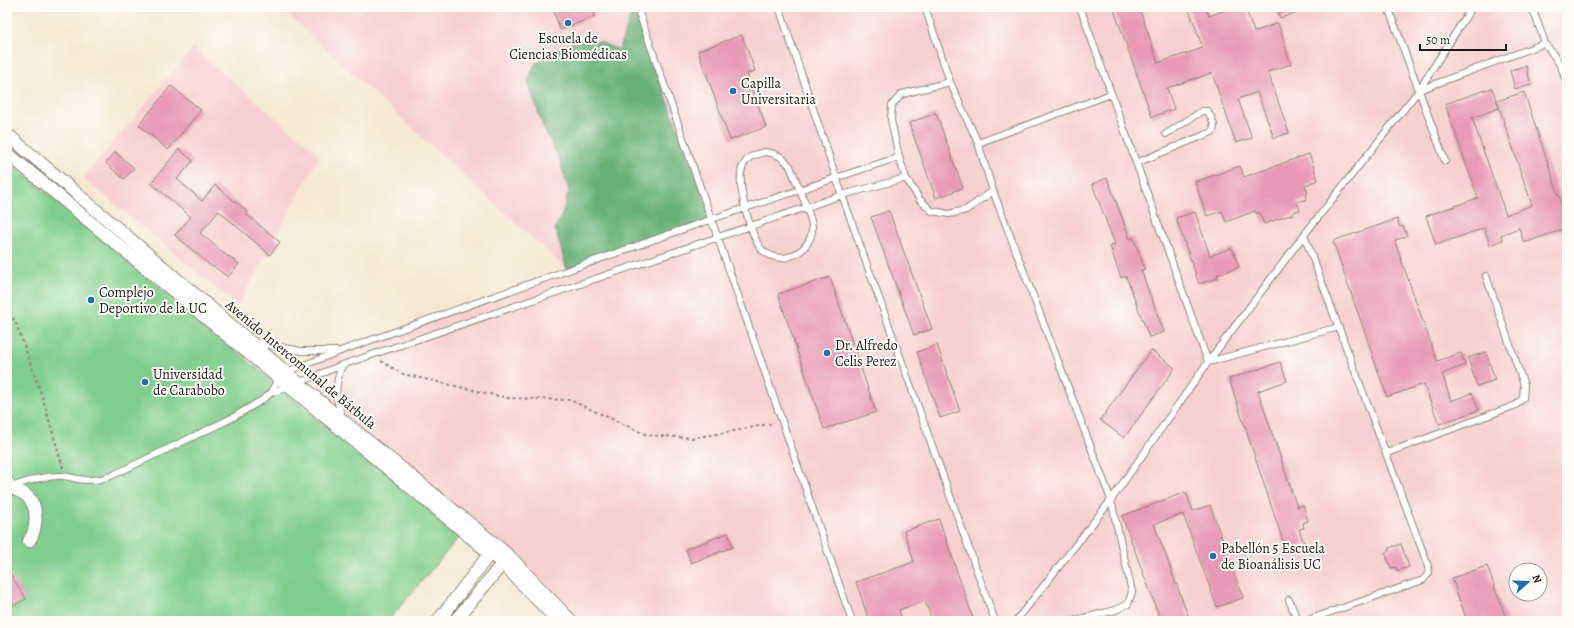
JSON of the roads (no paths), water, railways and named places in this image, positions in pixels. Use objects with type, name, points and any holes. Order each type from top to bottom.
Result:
[{"type":"street","name":"Avenido Intercomunal de Bárbula","points":[[7,134],[251,342],[282,375]]},
{"type":"street","name":"Avenido Intercomunal de Bárbula","points":[[7,153],[282,375],[493,549]]},
{"type":"street","name":"Avenido Intercomunal de Bárbula","points":[[294,385],[342,420],[506,560],[571,621]]},
{"type":"street","points":[[8,486],[27,496],[34,509],[36,525],[29,541]]},
{"type":"street","points":[[438,621],[493,549]]},
{"type":"street","name":"Avenido Intercomunal de Bárbula","points":[[506,560],[558,621]]},
{"type":"street","points":[[455,621],[506,560]]},
{"type":"lane","points":[[638,7],[852,621]]},
{"type":"lane","points":[[779,7],[842,195],[995,621]]},
{"type":"lane","points":[[925,7],[950,82],[978,144],[993,191],[1111,500],[1132,592],[1128,604],[1116,610],[1072,621]]},
{"type":"lane","points":[[1080,7],[1208,362]]},
{"type":"lane","points":[[1388,7],[1445,161]]},
{"type":"lane","points":[[1016,621],[1111,500],[1208,362],[1304,235],[1419,90],[1472,7]]},
{"type":"lane","points":[[1532,7],[1544,43],[1561,66],[1565,78],[1567,79]]},
{"type":"lane","points":[[1419,90],[1544,43]]},
{"type":"lane","points":[[950,82],[902,94],[892,106],[891,120],[899,157],[906,178],[920,200],[932,211],[948,214],[966,210],[993,191]]},
{"type":"lane","points":[[978,144],[1111,94]]},
{"type":"lane","points":[[1136,163],[1212,132],[1214,125],[1208,111],[1202,111],[1166,134]]},
{"type":"lane","points":[[771,152],[782,157],[790,166],[799,190],[812,226],[810,238],[804,249],[794,255],[781,258],[768,254],[759,245],[745,209],[740,173],[746,160],[758,153],[771,152]]},
{"type":"lane","points":[[8,486],[41,478],[65,476],[86,480],[103,479],[232,418],[262,400],[272,392],[282,375],[343,350],[712,220],[899,157]]},
{"type":"lane","points":[[272,392],[294,385],[342,365],[805,207],[842,195],[906,178]]},
{"type":"lane","points":[[1304,235],[1387,453],[1427,563],[1429,573],[1423,580],[1305,621]]},
{"type":"lane","points":[[1387,453],[1516,405],[1523,398],[1524,385],[1486,276]]},
{"type":"lane","points":[[1208,362],[1339,327]]},
{"type":"lane","points":[[251,342],[301,351],[318,352],[343,350]]},
{"type":"lane","points":[[342,365],[336,384],[338,404],[342,420]]},
{"type":"lane","points":[[1289,600],[1298,621]]},
{"type":"place","name":"Escuela de Ciencias Biomédicas","points":[[568,23]]},
{"type":"place","name":"Capilla Universitaria","points":[[733,91]]},
{"type":"place","name":"Complejo Deportivo de la UC","points":[[91,300]]},
{"type":"place","name":"Dr. Alfredo Celis Perez","points":[[827,353]]},
{"type":"place","name":"Universidad de Carabobo","points":[[145,382]]},
{"type":"place","name":"Pabellón 5 Escuela de Bioanálisis UC","points":[[1213,556]]}]
